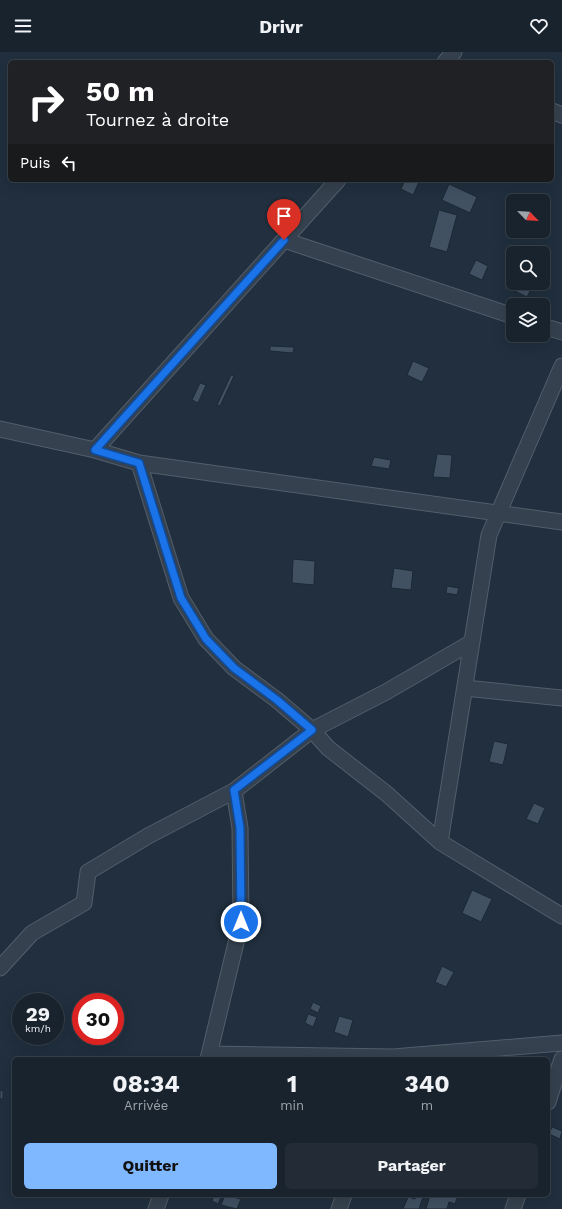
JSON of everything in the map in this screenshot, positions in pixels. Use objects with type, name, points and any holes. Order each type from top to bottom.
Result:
[{"type":"street","points":[[447,60],[454,52]]},
{"type":"street","points":[[95,450],[336,182]]},
{"type":"street","points":[[284,240],[506,314]]},
{"type":"street","points":[[550,328],[562,332]]},
{"type":"street","points":[[440,842],[490,535],[562,366]]},
{"type":"street","points":[[0,429],[95,450],[139,463],[562,522]]},
{"type":"street","points":[[139,463],[181,598],[206,639],[234,668],[277,700],[312,730],[328,748],[387,794],[440,842],[562,916]]},
{"type":"street","points":[[0,968],[32,933],[84,904],[88,872],[148,836],[234,790],[312,730],[386,692],[472,642]]},
{"type":"street","points":[[465,688],[562,698]]},
{"type":"street","points":[[209,1057],[241,922],[240,828],[234,790]]},
{"type":"street","points":[[403,1057],[562,1043]]},
{"type":"street","points":[[550,1096],[562,1059]]},
{"type":"street","points":[[156,1209],[160,1197]]},
{"type":"street","points":[[339,1209],[343,1197]]},
{"type":"street","points":[[513,1209],[517,1197]]},
{"type":"building","points":[[404,182],[419,182],[413,195],[401,189]]},
{"type":"building","points":[[449,184],[477,197],[470,213],[442,200]]},
{"type":"building","points":[[439,210],[457,215],[447,252],[429,247]]},
{"type":"building","points":[[476,260],[488,266],[482,280],[469,274]]},
{"type":"building","points":[[513,290],[530,290],[527,297]]},
{"type":"building","points":[[270,346],[294,347],[293,353],[270,351]]},
{"type":"building","points":[[413,361],[429,368],[422,382],[407,375]]},
{"type":"building","points":[[231,375],[234,376],[220,406],[217,405]]},
{"type":"building","points":[[200,383],[206,385],[198,403],[192,400]]},
{"type":"building","points":[[437,454],[452,455],[450,478],[433,477]]},
{"type":"building","points":[[374,457],[391,460],[389,469],[371,466]]},
{"type":"building","points":[[293,559],[315,561],[314,585],[292,583]]},
{"type":"building","points":[[394,568],[413,571],[411,590],[391,588]]},
{"type":"building","points":[[447,586],[459,588],[457,595],[446,593]]},
{"type":"building","points":[[494,741],[508,744],[503,765],[489,762]]},
{"type":"building","points":[[534,803],[545,808],[538,824],[526,819]]},
{"type":"building","points":[[472,890],[492,899],[481,922],[462,913]]},
{"type":"building","points":[[442,966],[454,972],[446,987],[435,982]]},
{"type":"building","points":[[313,1002],[321,1006],[318,1013],[310,1009]]},
{"type":"building","points":[[308,1014],[317,1017],[313,1027],[305,1023]]},
{"type":"building","points":[[339,1016],[353,1020],[348,1037],[334,1032]]},
{"type":"building","points":[[3,1090],[3,1099],[0,1099],[0,1091]]},
{"type":"building","points":[[552,1127],[562,1131],[560,1139],[550,1134]]},
{"type":"building","points":[[213,1197],[221,1197],[218,1204],[212,1201]]},
{"type":"building","points":[[224,1197],[241,1199],[237,1209],[221,1205]]},
{"type":"building","points":[[408,1197],[415,1199],[416,1197],[423,1197],[419,1209],[403,1209]]},
{"type":"building","points":[[429,1197],[457,1197],[455,1204],[449,1202],[447,1209],[426,1209]]},
{"type":"route","points":[[241,922],[240,828],[234,790],[312,730],[277,700],[234,668],[206,639],[181,598],[139,463],[95,450],[284,240]]}]
